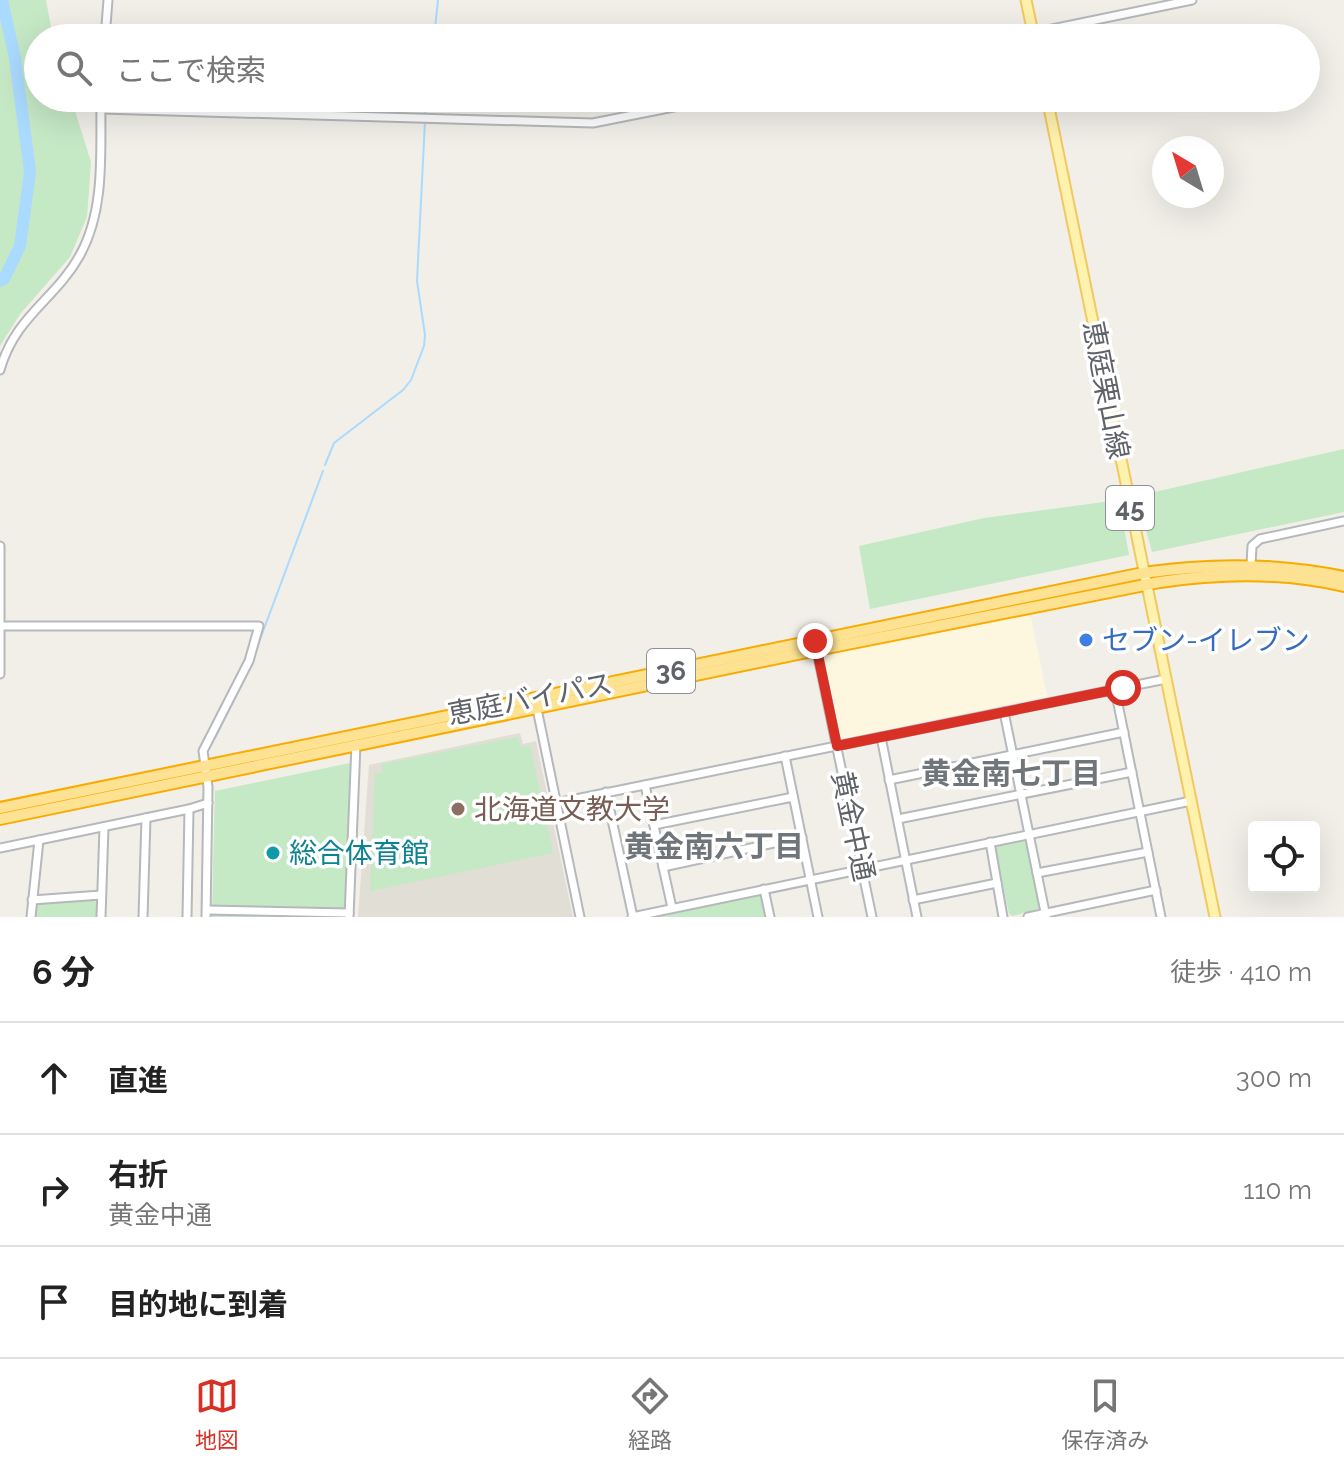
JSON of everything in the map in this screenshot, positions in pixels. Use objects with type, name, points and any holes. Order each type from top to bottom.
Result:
[{"type":"highway","name":"恵庭バイパス","points":[[0,819],[207,771],[1144,579],[1190,566],[1251,565],[1308,569],[1344,577]]},
{"type":"highway","name":"恵庭バイパス","points":[[1144,579],[1271,576],[1344,586]]},
{"type":"highway","name":"恵庭バイパス","points":[[0,808],[356,744],[536,703]]},
{"type":"main road","points":[[1026,0],[1031,24]]},
{"type":"main road","name":"恵庭栗山線","points":[[1050,112],[1215,917]]},
{"type":"street","points":[[106,24],[108,0]]},
{"type":"street","points":[[1084,24],[1192,0]]},
{"type":"street","points":[[0,370],[23,321],[69,272],[88,238],[98,201],[101,112]]},
{"type":"street","points":[[209,112],[593,123],[648,112]]},
{"type":"street","points":[[1251,565],[1252,546],[1260,539],[1344,521]]},
{"type":"street","points":[[0,546],[0,674]]},
{"type":"street","points":[[2,626],[259,626],[249,661],[203,751],[208,803],[206,914],[349,915],[356,744]]},
{"type":"street","name":"黄金中通","points":[[816,645],[872,917]]},
{"type":"street","points":[[556,803],[1166,679]]},
{"type":"street","points":[[1115,689],[1161,917]]},
{"type":"street","points":[[536,703],[580,917]]},
{"type":"street","points":[[1004,712],[1046,915]]},
{"type":"street","points":[[889,780],[1124,732]]},
{"type":"street","points":[[881,737],[917,917]]},
{"type":"street","points":[[785,756],[818,917]]},
{"type":"street","points":[[898,819],[1132,772]]},
{"type":"street","points":[[645,785],[672,908]]},
{"type":"street","points":[[606,792],[632,917],[1191,801]]},
{"type":"street","points":[[654,825],[793,797]]},
{"type":"street","points":[[0,848],[208,803]]},
{"type":"street","points":[[187,917],[189,809]]},
{"type":"street","points":[[143,917],[146,818]]},
{"type":"street","points":[[101,917],[104,827]]},
{"type":"street","points":[[663,867],[802,837]]},
{"type":"street","points":[[31,917],[39,840]]},
{"type":"street","points":[[990,842],[1003,917]]},
{"type":"street","points":[[1037,873],[1148,852]]},
{"type":"street","points":[[913,900],[997,883]]},
{"type":"street","points":[[764,889],[770,917]]},
{"type":"street","points":[[1028,917],[1156,890]]},
{"type":"street","points":[[32,900],[101,895]]},
{"type":"shaded area","points":[[1030,612],[1047,696],[840,739],[823,655]]},
{"type":"shaded area","name":"北海道文教大学","points":[[520,733],[523,744],[536,741],[573,917],[358,917],[369,765]]},
{"type":"green space","points":[[0,0],[46,0],[50,24],[24,24],[24,112],[75,112],[91,162],[87,217],[70,257],[20,314],[0,346]]},
{"type":"green space","points":[[1344,449],[1344,512],[1152,552],[1137,496]]},
{"type":"green space","points":[[1119,500],[1129,555],[870,609],[859,546],[984,518]]},
{"type":"green space","name":"北海道文教大学","points":[[518,737],[521,747],[530,745],[553,853],[370,891],[375,774],[383,772],[382,764]]},
{"type":"green space","points":[[350,763],[345,917],[212,917],[215,791]]},
{"type":"green space","points":[[1022,841],[1027,843],[1041,908],[1013,916],[1009,914],[995,847]]},
{"type":"green space","points":[[762,894],[767,917],[650,917]]},
{"type":"green space","points":[[96,902],[96,917],[35,917],[39,904]]},
{"type":"waterway","points":[[0,281],[4,279],[20,246],[30,172],[15,58],[2,0]]},
{"type":"waterway","points":[[435,24],[438,0]]},
{"type":"waterway","points":[[325,465],[334,443],[403,390],[411,380],[424,346],[417,281],[425,121]]},
{"type":"waterway","points":[[256,650],[323,471]]},
{"type":"waterway","points":[[215,738],[248,671]]},
{"type":"place","name":"セブン-イレブン","points":[[1086,640]]},
{"type":"place","name":"北海道文教大学","points":[[458,809]]},
{"type":"place","name":"総合体育館","points":[[273,853]]},
{"type":"district","name":"黄金南七丁目","points":[[1011,773]]},
{"type":"district","name":"黄金南六丁目","points":[[714,846]]},
{"type":"route","points":[[815,641],[837,746],[1123,688]]}]
